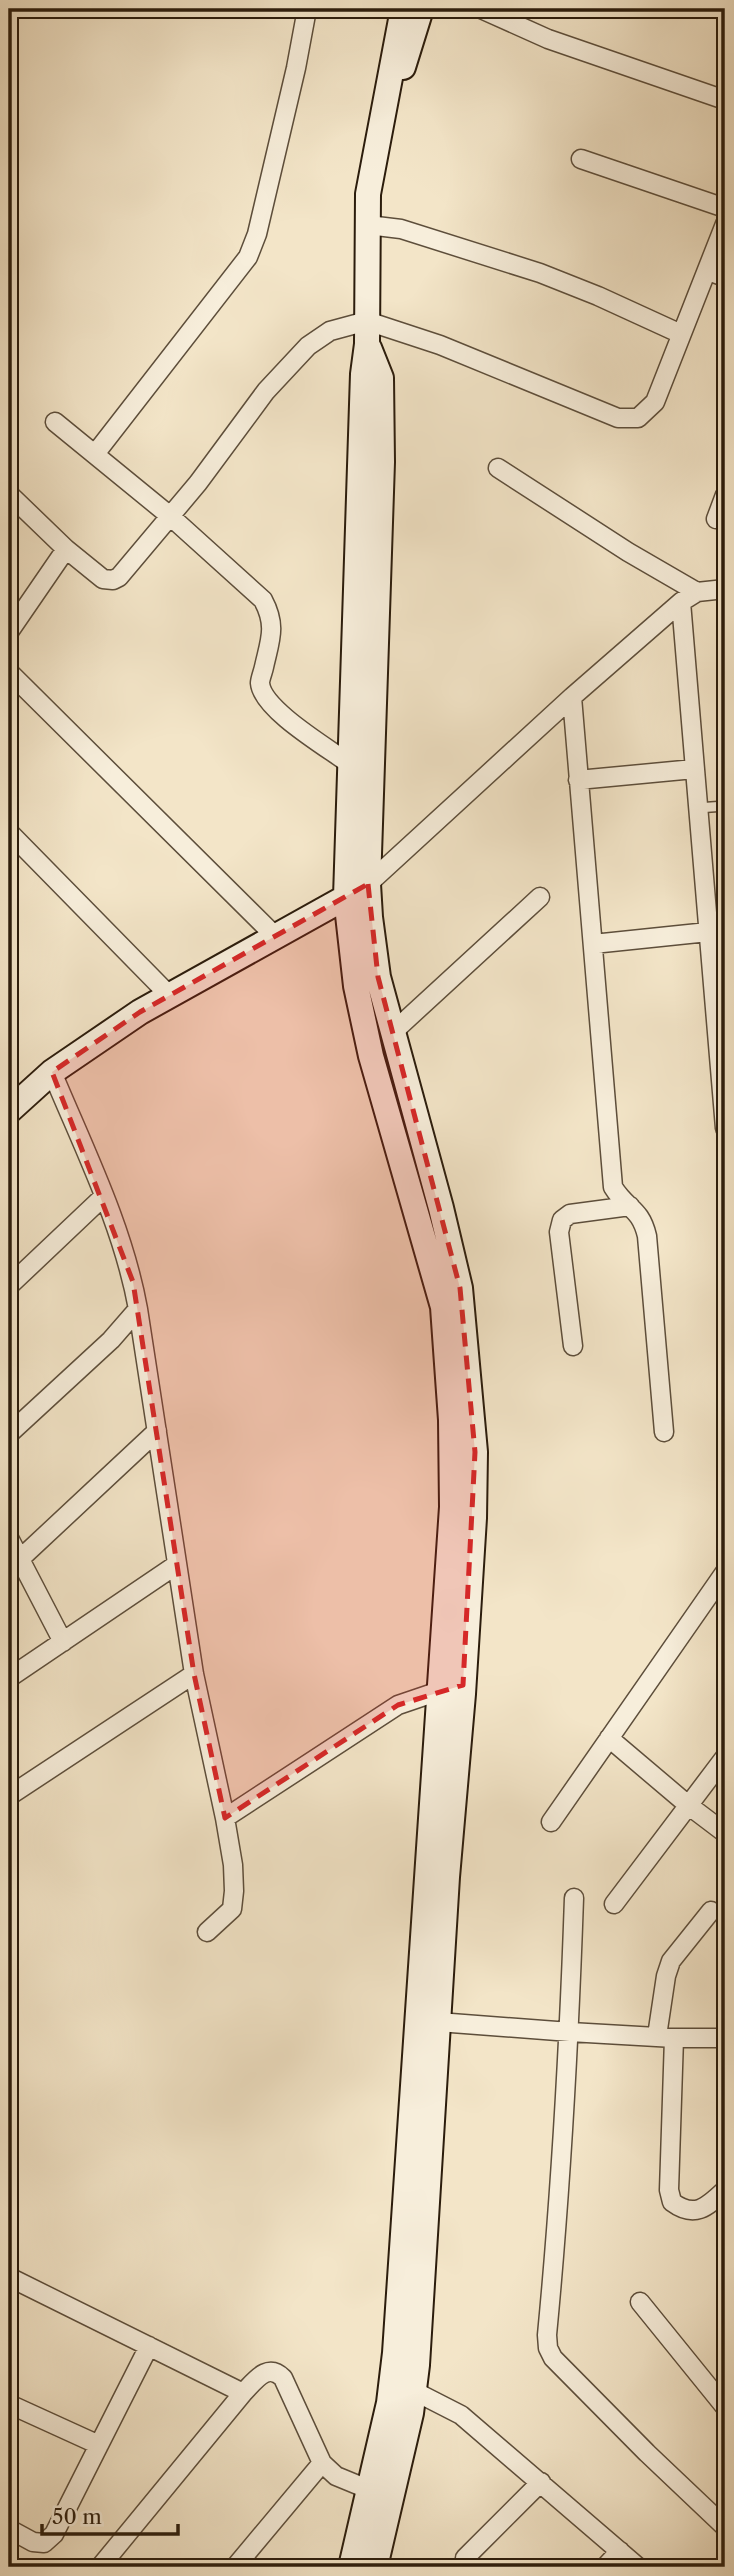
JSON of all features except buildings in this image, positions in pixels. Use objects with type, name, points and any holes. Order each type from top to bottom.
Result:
[{"type":"main road","points":[[374,2567],[414,2391],[438,2022],[452,1687],[452,1420],[443,1307],[372,1056],[356,986],[346,897],[362,388],[367,332],[368,194],[402,9]]},
{"type":"main road","points":[[388,92],[406,63],[421,9]]},
{"type":"main road","points":[[351,2567],[389,2403],[395,2353],[452,1687],[474,1518],[475,1452],[460,1288],[378,977],[370,917],[368,884],[382,462],[381,379],[367,332]]},
{"type":"main road","points":[[9,1111],[52,1072],[140,1012],[368,884]]},
{"type":"street","points":[[95,454],[248,257],[257,234],[307,9]]},
{"type":"street","points":[[481,9],[548,39],[725,100]]},
{"type":"street","points":[[581,159],[725,208]]},
{"type":"street","points":[[9,494],[66,549],[103,579],[113,580],[120,577],[198,483],[266,391],[308,346],[330,331],[367,332],[440,345],[618,418],[638,418],[655,402],[725,223]]},
{"type":"street","points":[[368,225],[401,229],[540,273],[681,334]]},
{"type":"street","points":[[708,271],[725,277]]},
{"type":"street","points":[[55,422],[170,516],[263,600],[271,614],[273,628],[260,684],[265,697],[275,709],[351,765]]},
{"type":"street","points":[[498,468],[628,552],[697,592]]},
{"type":"street","points":[[716,519],[725,495]]},
{"type":"street","points":[[9,632],[66,549]]},
{"type":"street","points":[[368,884],[572,697],[681,602],[697,592],[725,589]]},
{"type":"street","points":[[681,602],[708,932],[719,995],[725,1128]]},
{"type":"street","points":[[9,672],[276,937]]},
{"type":"street","points":[[572,697],[613,1188],[620,1199],[643,1220],[647,1236],[664,1432]]},
{"type":"street","points":[[578,780],[694,769]]},
{"type":"street","points":[[9,832],[170,996]]},
{"type":"street","points":[[393,1032],[540,897]]},
{"type":"street","points":[[593,944],[708,932]]},
{"type":"street","points":[[52,1072],[104,1196],[126,1257],[138,1309],[194,1674],[233,1865],[232,1909],[208,1932]]},
{"type":"street","points":[[9,1286],[104,1196]]},
{"type":"street","points":[[573,1346],[559,1232],[562,1220],[570,1214],[630,1206]]},
{"type":"street","points":[[9,1434],[111,1340],[138,1309]]},
{"type":"street","points":[[20,1559],[157,1431]]},
{"type":"street","points":[[9,1538],[63,1642]]},
{"type":"street","points":[[9,1678],[176,1565]]},
{"type":"street","points":[[551,1822],[725,1572]]},
{"type":"street","points":[[9,1796],[194,1674]]},
{"type":"street","points":[[225,1818],[398,1705],[452,1687]]},
{"type":"street","points":[[609,1738],[725,1833]]},
{"type":"street","points":[[614,1903],[725,1756]]},
{"type":"street","points":[[574,1898],[561,2189],[548,2348],[553,2358],[725,2527]]},
{"type":"street","points":[[711,1911],[671,1961],[666,1976],[669,2190],[672,2202],[680,2208],[695,2211],[708,2206],[725,2190]]},
{"type":"street","points":[[438,2022],[570,2032],[725,2038]]},
{"type":"street","points":[[9,2277],[243,2393]]},
{"type":"street","points":[[640,2302],[725,2406]]},
{"type":"street","points":[[9,2529],[33,2542],[44,2543],[54,2534],[149,2346]]},
{"type":"street","points":[[100,2567],[262,2373],[271,2371],[284,2378],[322,2463],[336,2476],[370,2490]]},
{"type":"street","points":[[414,2391],[461,2415],[638,2567]]},
{"type":"street","points":[[9,2404],[99,2445]]},
{"type":"street","points":[[235,2567],[322,2463]]},
{"type":"street","points":[[465,2558],[541,2482]]},
{"type":"street","points":[[606,2567],[620,2551]]},
{"type":"lane","points":[[697,808],[725,806]]},
{"type":"highlighted area","points":[[368,884],[378,977],[460,1288],[475,1452],[463,1685],[398,1705],[225,1818],[194,1674],[133,1282],[52,1072],[140,1012]]}]
